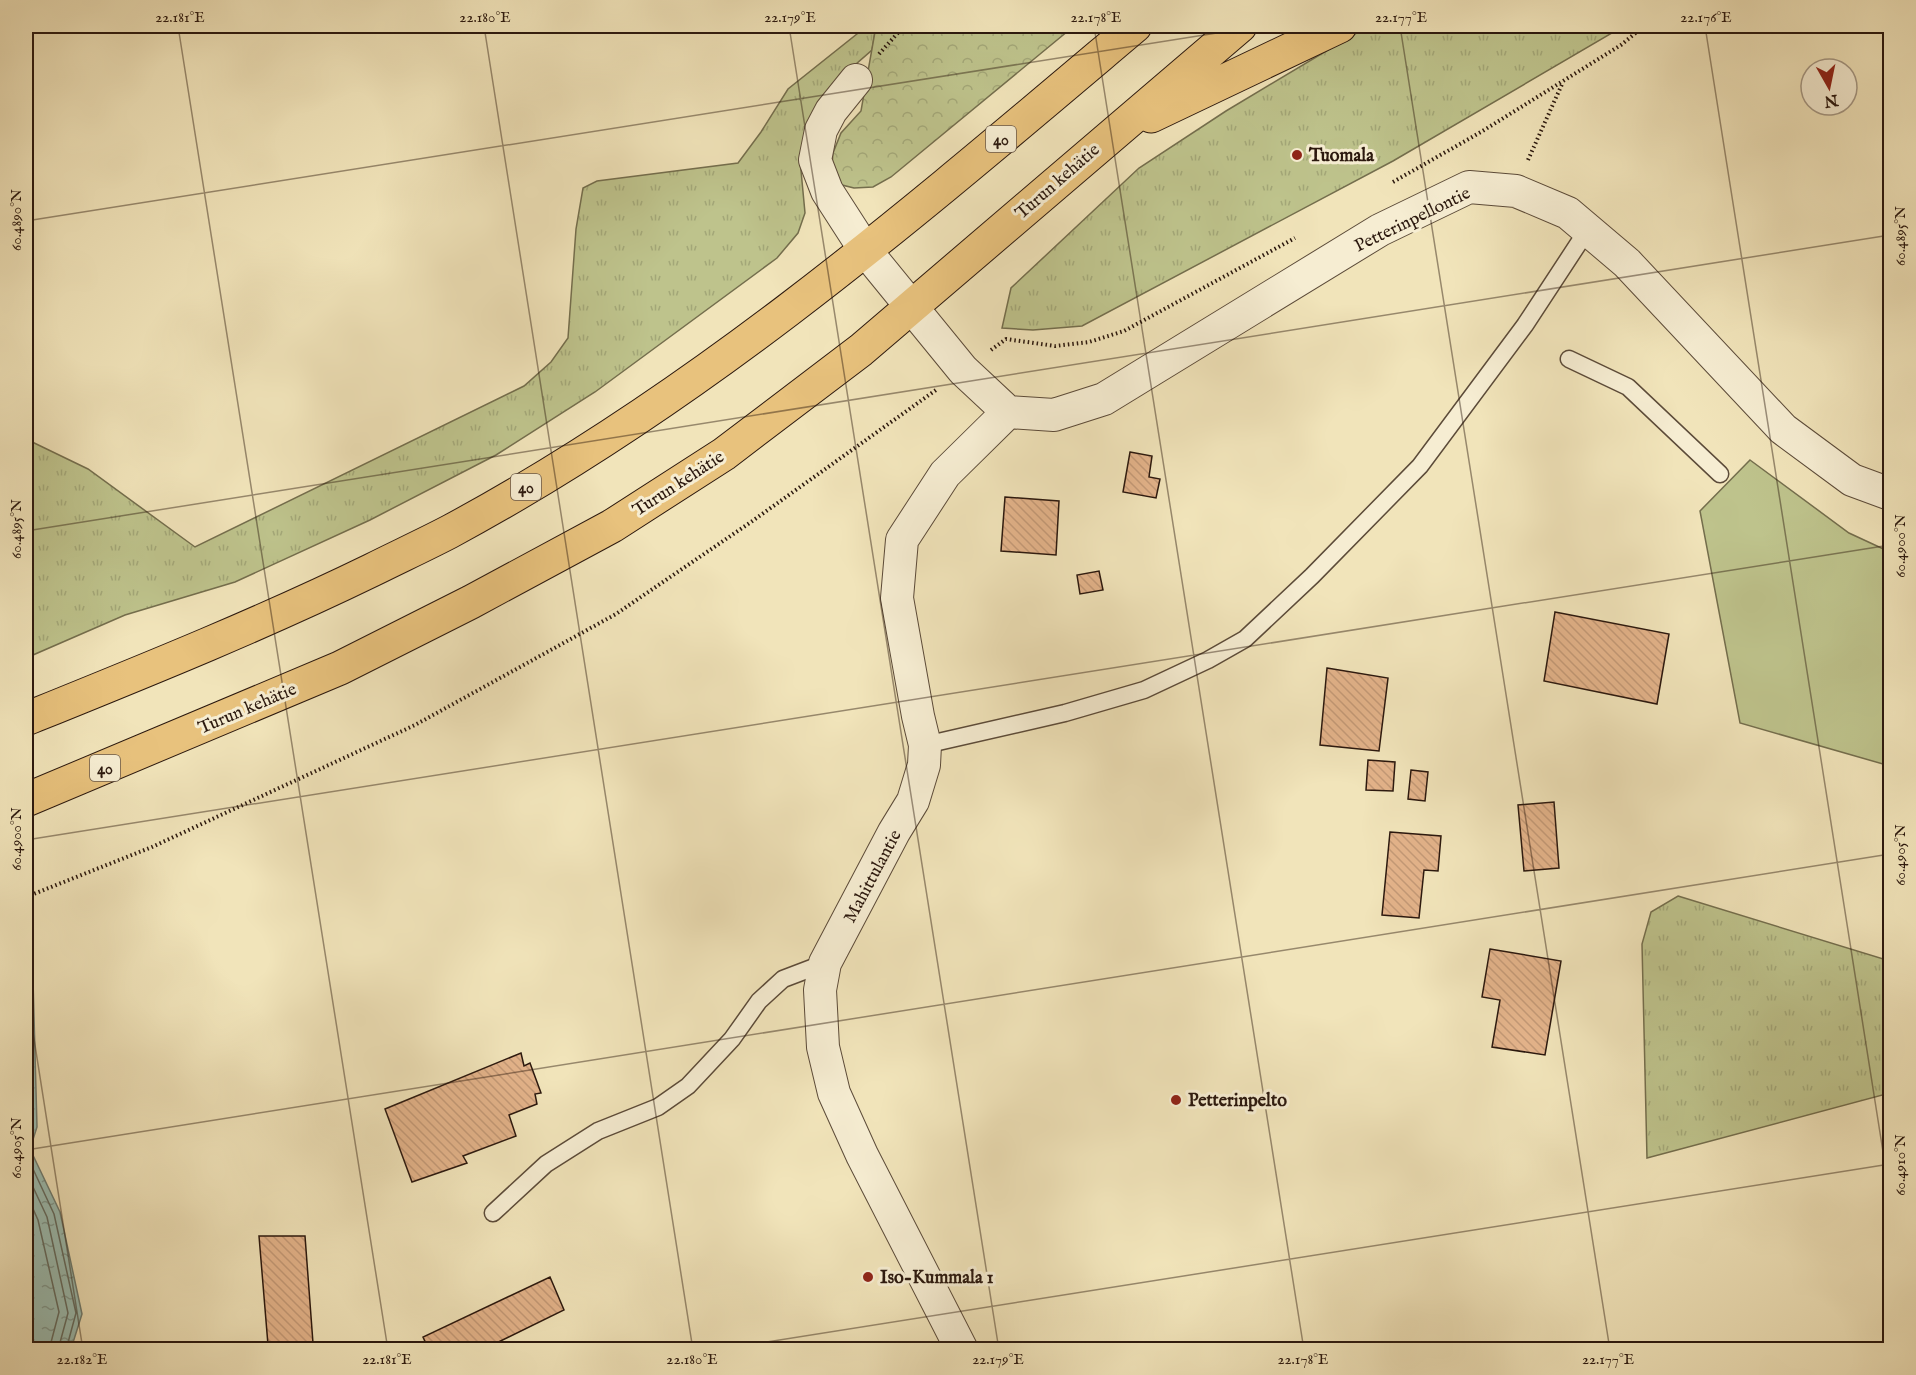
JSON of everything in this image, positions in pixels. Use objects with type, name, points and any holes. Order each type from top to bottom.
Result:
[{"type":"highway","name":"40","points":[[26,719],[307,601],[449,532],[551,473],[671,397],[781,316],[925,203],[1135,26]]},
{"type":"highway","name":"Turun kehätie","points":[[26,800],[340,668],[471,602],[612,526],[724,454],[861,350],[1240,26]]},
{"type":"highway","points":[[1109,136],[1340,26]]},
{"type":"street","points":[[856,80],[831,111],[821,130],[815,160],[827,191],[865,250],[911,307],[963,370],[1008,412]]},
{"type":"street","name":"Petterinpellontie","points":[[1008,412],[1054,415],[1104,399],[1380,230],[1469,187],[1516,191],[1569,213],[1627,263],[1783,429],[1852,480],[1890,494]]},
{"type":"street","name":"Mahittulantie","points":[[962,1350],[862,1155],[834,1093],[823,1047],[820,990],[825,963],[894,832],[914,801],[924,765],[925,745],[897,598],[902,540],[945,474],[1008,412]]},
{"type":"lane","points":[[925,745],[1065,713],[1144,690],[1208,660],[1245,639],[1312,576],[1420,466],[1525,325],[1588,229]]},
{"type":"lane","points":[[1569,359],[1628,387],[1720,474]]},
{"type":"lane","points":[[493,1213],[546,1164],[598,1131],[658,1107],[688,1086],[732,1039],[759,1001],[783,980],[825,963]]},
{"type":"path","points":[[1392,183],[1481,132],[1621,45],[1644,26]]},
{"type":"path","points":[[1516,191],[1563,81]]},
{"type":"path","points":[[1006,339],[1055,346],[1089,342],[1125,331],[1303,234]]},
{"type":"path","points":[[26,897],[152,847],[415,724],[616,614],[917,404]]},
{"type":"green space","points":[[867,26],[876,26],[872,50],[840,78],[800,160],[805,213],[798,233],[777,258],[595,392],[496,455],[370,520],[235,582],[125,615],[26,658],[26,439],[88,469],[195,547],[524,386],[551,362],[568,338],[576,229],[583,188],[597,181],[738,163],[788,89]]},
{"type":"green space","points":[[876,26],[1074,26],[891,177],[873,187],[854,188],[842,185],[838,180],[832,165],[833,153],[841,133],[861,111]]},
{"type":"green space","points":[[1373,26],[1618,26],[1612,33],[1393,161],[1082,326],[1033,330],[1002,328],[1011,288],[1139,168],[1226,111],[1358,32]]},
{"type":"green space","points":[[1750,460],[1849,533],[1890,552],[1890,766],[1740,723],[1700,511]]},
{"type":"green space","points":[[1678,896],[1890,961],[1890,1093],[1647,1158],[1642,944],[1651,912]]},
{"type":"water","points":[[26,883],[32,943],[37,1127],[30,1149],[60,1212],[82,1314],[71,1349],[26,1349]]},
{"type":"building","points":[[1130,452],[1152,456],[1149,477],[1160,479],[1156,498],[1123,492]]},
{"type":"building","points":[[1005,497],[1059,501],[1056,555],[1001,551]]},
{"type":"building","points":[[1099,571],[1103,590],[1080,594],[1077,575]]},
{"type":"building","points":[[1555,612],[1669,634],[1657,704],[1544,681]]},
{"type":"building","points":[[1327,668],[1388,678],[1379,751],[1320,745]]},
{"type":"building","points":[[1368,760],[1395,762],[1393,791],[1366,790]]},
{"type":"building","points":[[1411,770],[1428,772],[1425,801],[1408,799]]},
{"type":"building","points":[[1554,802],[1559,868],[1524,871],[1518,805]]},
{"type":"building","points":[[1390,832],[1441,836],[1438,871],[1424,870],[1419,918],[1382,915]]},
{"type":"building","points":[[1490,949],[1561,961],[1545,1055],[1492,1047],[1500,1000],[1482,997]]},
{"type":"building","points":[[521,1053],[524,1066],[530,1063],[541,1093],[535,1094],[537,1104],[509,1115],[516,1136],[463,1156],[467,1163],[412,1182],[385,1109]]},
{"type":"building","points":[[259,1236],[305,1236],[313,1343],[268,1345]]},
{"type":"building","points":[[550,1277],[564,1310],[482,1350],[429,1350],[423,1337]]},
{"type":"place","name":"Tuomala","points":[[1297,155]]},
{"type":"place","name":"Petterinpelto","points":[[1176,1100]]},
{"type":"place","name":"Iso-Kummala 1","points":[[868,1277]]}]
